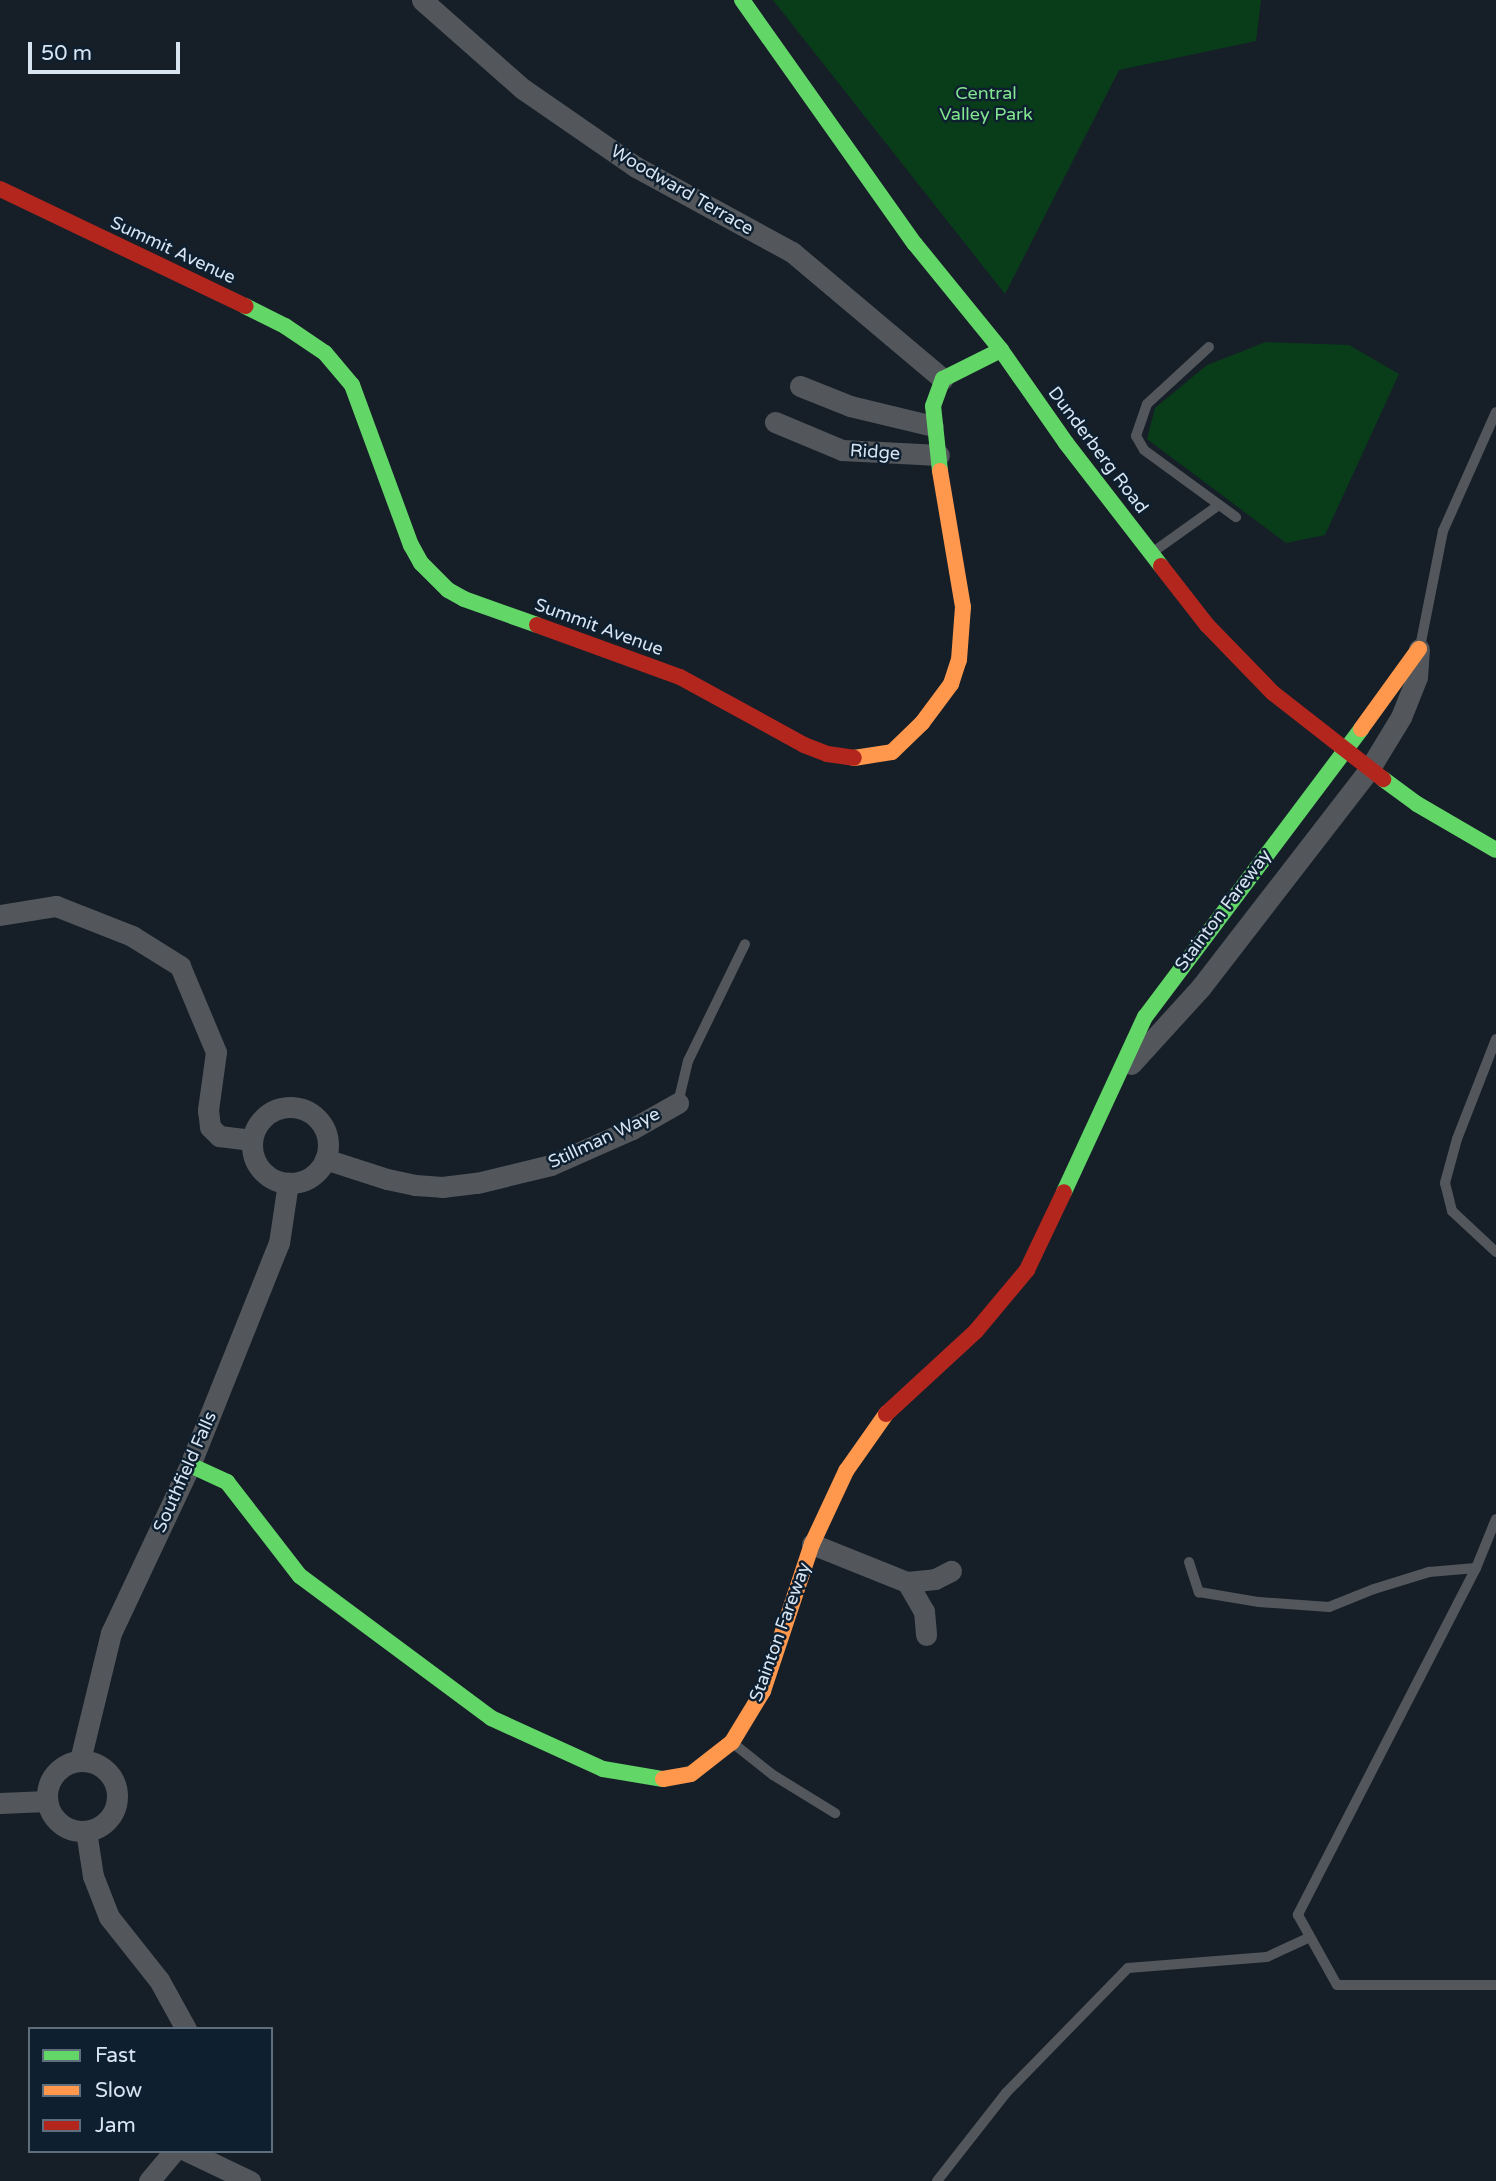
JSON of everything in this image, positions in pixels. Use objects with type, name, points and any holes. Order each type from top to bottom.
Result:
[{"type":"street","name":"Woodward Terrace","points":[[422,0],[523,89],[636,167],[792,252],[943,379]]},
{"type":"street","name":"Dunderberg Road","points":[[742,0],[915,244],[1001,350],[1066,443],[1207,625],[1273,693],[1346,752],[1418,804],[1496,850]]},
{"type":"street","name":"Summit Avenue","points":[[0,189],[230,298],[285,326],[325,353],[352,385],[411,545],[421,563],[448,590],[680,677],[804,745],[827,754],[862,760],[892,752],[922,723],[951,684],[959,660],[963,607],[933,426],[933,406],[943,379]]},
{"type":"street","points":[[943,379],[1001,350]]},
{"type":"street","points":[[800,386],[850,406],[933,426]]},
{"type":"street","name":"Ridge","points":[[775,422],[842,450],[939,456]]},
{"type":"street","name":"Stainton Fareway","points":[[190,1465],[227,1482],[300,1576],[491,1718],[603,1769],[657,1780],[691,1774],[732,1742],[763,1691],[812,1544],[846,1471],[889,1410],[976,1331],[1027,1270],[1145,1017],[1255,868],[1346,752],[1399,673],[1419,649]]},
{"type":"street","name":"Stainton Fareway","points":[[1118,1078],[1198,990],[1370,768],[1401,717],[1417,677],[1419,649]]},
{"type":"street","points":[[1255,868],[1278,888]]},
{"type":"street","points":[[0,915],[56,906],[132,936],[180,966],[216,1052],[208,1110],[210,1128],[219,1136],[252,1140]]},
{"type":"street","points":[[1177,972],[1198,990]]},
{"type":"street","name":"Stillman Waye","points":[[325,1159],[387,1180],[415,1185],[442,1187],[477,1183],[551,1165],[632,1129],[678,1103]]},
{"type":"street","points":[[282,1107],[299,1107],[314,1114],[324,1127],[328,1143],[325,1159],[310,1177],[288,1183],[273,1179],[261,1169],[253,1155],[252,1140],[257,1125],[268,1113],[282,1107]]},
{"type":"street","name":"Southfield Falls","points":[[80,1760],[111,1633],[190,1465],[279,1242],[288,1183]]},
{"type":"street","points":[[812,1544],[907,1582],[935,1578],[951,1571]]},
{"type":"street","points":[[907,1582],[924,1611],[926,1635]]},
{"type":"street","points":[[80,1760],[94,1762],[106,1769],[114,1779],[118,1793],[117,1807],[110,1818],[99,1828],[86,1831],[72,1830],[61,1824],[51,1814],[47,1801],[48,1786],[55,1773],[66,1764],[80,1760]]},
{"type":"street","points":[[0,1803],[47,1801]]},
{"type":"street","points":[[86,1831],[93,1876],[109,1917],[159,1980],[185,2027]]},
{"type":"street","points":[[149,2181],[172,2153]]},
{"type":"street","points":[[191,2153],[250,2181]]},
{"type":"lane","points":[[1209,347],[1147,404],[1136,436],[1144,450],[1236,517]]},
{"type":"lane","points":[[1419,649],[1443,531],[1496,412]]},
{"type":"lane","points":[[1152,553],[1219,505]]},
{"type":"lane","points":[[678,1103],[688,1061],[745,944]]},
{"type":"lane","points":[[1496,1039],[1457,1139],[1445,1183],[1452,1211],[1496,1252]]},
{"type":"lane","points":[[1496,1520],[1476,1568],[1298,1915],[1336,1985],[1496,1985]]},
{"type":"lane","points":[[1189,1562],[1199,1592],[1259,1602],[1329,1607],[1374,1588],[1429,1572],[1476,1568]]},
{"type":"lane","points":[[732,1742],[773,1775],[835,1813]]},
{"type":"lane","points":[[937,2181],[1006,2093],[1128,1968],[1267,1957],[1311,1937]]},
{"type":"green space","name":"Central Valley Park","points":[[773,0],[1261,0],[1256,41],[1119,70],[1005,294]]},
{"type":"green space","points":[[1266,342],[1349,345],[1399,374],[1325,535],[1286,543],[1147,439],[1155,408],[1207,365]]},
{"type":"traffic: fast","points":[[742,0],[915,244],[1001,350],[1066,443],[1161,566]]},
{"type":"traffic: fast","points":[[245,306],[285,326],[325,353],[352,385],[411,545],[421,563],[448,590],[464,599],[537,625]]},
{"type":"traffic: fast","points":[[940,471],[933,406],[943,379],[1001,350]]},
{"type":"traffic: fast","points":[[1064,1192],[1145,1017],[1361,729]]},
{"type":"traffic: fast","points":[[1383,779],[1417,804],[1496,850]]},
{"type":"traffic: fast","points":[[190,1465],[227,1482],[300,1576],[491,1718],[603,1769],[663,1779]]},
{"type":"traffic: slow","points":[[854,758],[892,752],[922,723],[951,684],[959,660],[963,607],[940,471]]},
{"type":"traffic: slow","points":[[1361,729],[1419,649]]},
{"type":"traffic: slow","points":[[663,1779],[691,1774],[732,1742],[763,1691],[812,1544],[846,1471],[886,1414]]},
{"type":"traffic: jam","points":[[0,189],[245,306]]},
{"type":"traffic: jam","points":[[1161,566],[1207,625],[1273,693],[1383,779]]},
{"type":"traffic: jam","points":[[537,625],[680,677],[804,745],[827,754],[854,758]]},
{"type":"traffic: jam","points":[[886,1414],[976,1331],[1027,1270],[1064,1192]]}]
